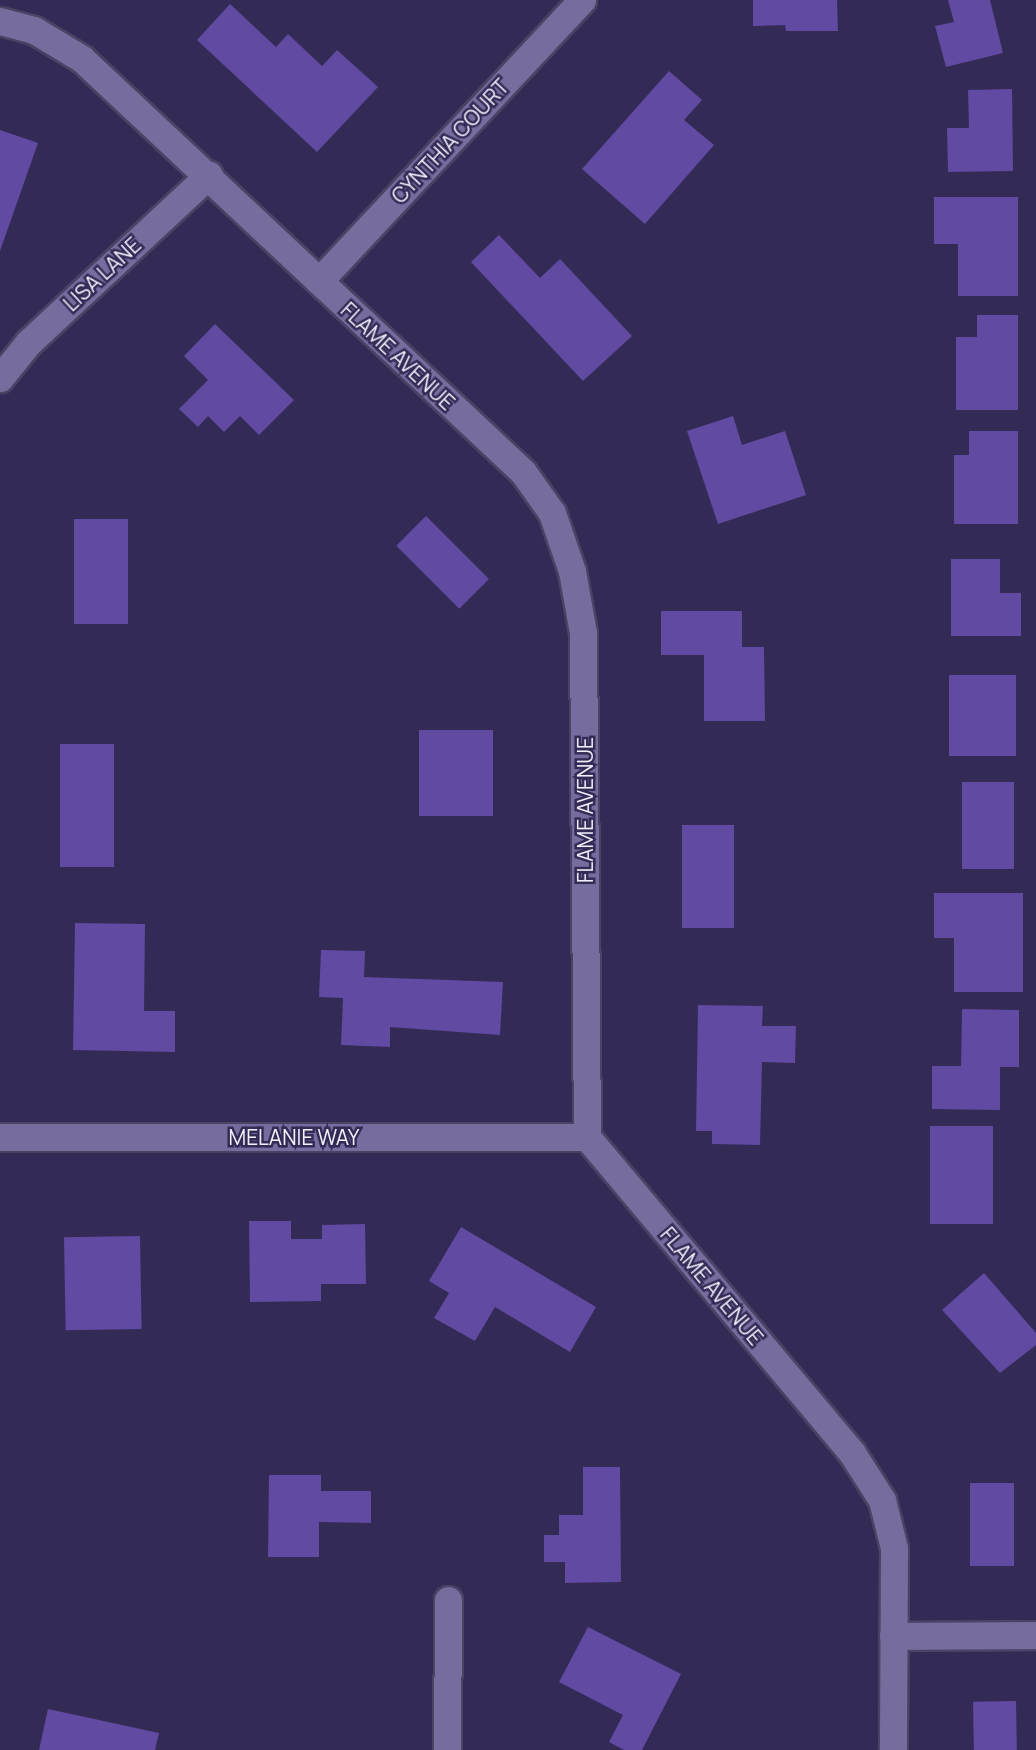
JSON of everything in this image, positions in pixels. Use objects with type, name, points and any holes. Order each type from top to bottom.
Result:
[{"type":"street","name":"CYNTHIA COURT","points":[[319,281],[582,0]]},
{"type":"street","name":"FLAME AVENUE","points":[[0,21],[34,30],[82,59],[209,175],[523,472],[552,513],[572,571],[583,633],[587,1137],[852,1453],[882,1500],[894,1548],[893,1750]]},
{"type":"street","name":"LISA LANE","points":[[0,378],[28,343],[209,175]]},
{"type":"street","name":"MELANIE WAY","points":[[0,1137],[587,1137]]},
{"type":"street","points":[[447,1750],[448,1600]]},
{"type":"street","points":[[893,1636],[1036,1635]]},
{"type":"building","points":[[753,0],[837,0],[838,31],[786,31],[785,25],[753,26]]},
{"type":"building","points":[[948,0],[990,0],[1003,53],[946,67],[935,26],[954,22]]},
{"type":"building","points":[[230,4],[276,47],[288,34],[322,66],[337,50],[378,87],[317,152],[197,40]]},
{"type":"building","points":[[669,71],[702,100],[684,120],[714,145],[645,224],[582,169]]},
{"type":"building","points":[[1012,89],[1013,171],[948,172],[947,128],[969,128],[968,90]]},
{"type":"building","points":[[0,130],[38,143],[0,251]]},
{"type":"building","points":[[934,197],[1018,197],[1018,296],[958,296],[958,244],[934,244]]},
{"type":"building","points":[[499,235],[540,278],[560,259],[632,336],[583,381],[471,262]]},
{"type":"building","points":[[977,315],[1018,315],[1018,410],[956,410],[956,337],[977,337]]},
{"type":"building","points":[[215,324],[294,400],[259,435],[240,416],[224,432],[208,416],[198,427],[179,409],[208,380],[184,356]]},
{"type":"building","points":[[733,416],[742,445],[785,431],[806,495],[718,524],[687,431]]},
{"type":"building","points":[[969,431],[1018,431],[1018,524],[954,524],[954,455],[969,455]]},
{"type":"building","points":[[426,516],[489,579],[459,609],[396,546]]},
{"type":"building","points":[[74,519],[128,519],[128,624],[74,624]]},
{"type":"building","points":[[951,559],[1000,559],[1000,593],[1021,593],[1021,636],[951,636]]},
{"type":"building","points":[[661,611],[742,611],[742,647],[764,647],[765,721],[704,721],[704,655],[661,655]]},
{"type":"building","points":[[949,675],[1016,675],[1016,756],[949,756]]},
{"type":"building","points":[[419,730],[493,730],[493,816],[419,816]]},
{"type":"building","points":[[60,744],[114,744],[114,867],[60,867]]},
{"type":"building","points":[[962,782],[1014,782],[1014,869],[962,869]]},
{"type":"building","points":[[682,825],[734,825],[734,928],[682,928]]},
{"type":"building","points":[[934,893],[1023,893],[1023,992],[954,992],[954,938],[934,938]]},
{"type":"building","points":[[75,923],[145,924],[144,1011],[175,1011],[175,1052],[73,1050]]},
{"type":"building","points":[[321,950],[365,951],[364,977],[503,982],[500,1035],[390,1027],[390,1047],[341,1045],[343,998],[319,997]]},
{"type":"building","points":[[698,1005],[763,1006],[762,1026],[796,1026],[795,1063],[762,1062],[760,1145],[712,1144],[712,1131],[696,1131]]},
{"type":"building","points":[[962,1009],[1019,1010],[1019,1067],[1000,1067],[1000,1110],[932,1109],[932,1066],[961,1066]]},
{"type":"building","points":[[930,1126],[993,1126],[993,1224],[930,1224]]},
{"type":"building","points":[[249,1221],[291,1221],[291,1239],[322,1239],[322,1225],[365,1224],[366,1284],[321,1284],[321,1301],[250,1302]]},
{"type":"building","points":[[461,1227],[596,1307],[570,1352],[495,1307],[475,1341],[434,1318],[449,1293],[429,1281]]},
{"type":"building","points":[[140,1236],[142,1329],[66,1330],[64,1237]]},
{"type":"building","points":[[984,1273],[1036,1333],[1036,1345],[1000,1373],[942,1310]]},
{"type":"building","points":[[583,1467],[620,1467],[621,1582],[565,1583],[565,1562],[544,1562],[544,1535],[559,1535],[559,1515],[583,1515]]},
{"type":"building","points":[[269,1475],[321,1475],[321,1491],[371,1491],[371,1523],[319,1522],[319,1557],[268,1557]]},
{"type":"building","points":[[970,1483],[1014,1483],[1014,1566],[970,1566]]},
{"type":"building","points":[[588,1627],[681,1674],[642,1750],[624,1750],[609,1742],[623,1715],[559,1682]]},
{"type":"building","points":[[1016,1701],[1017,1750],[974,1750],[973,1702]]},
{"type":"building","points":[[48,1709],[159,1733],[155,1750],[39,1750]]}]
